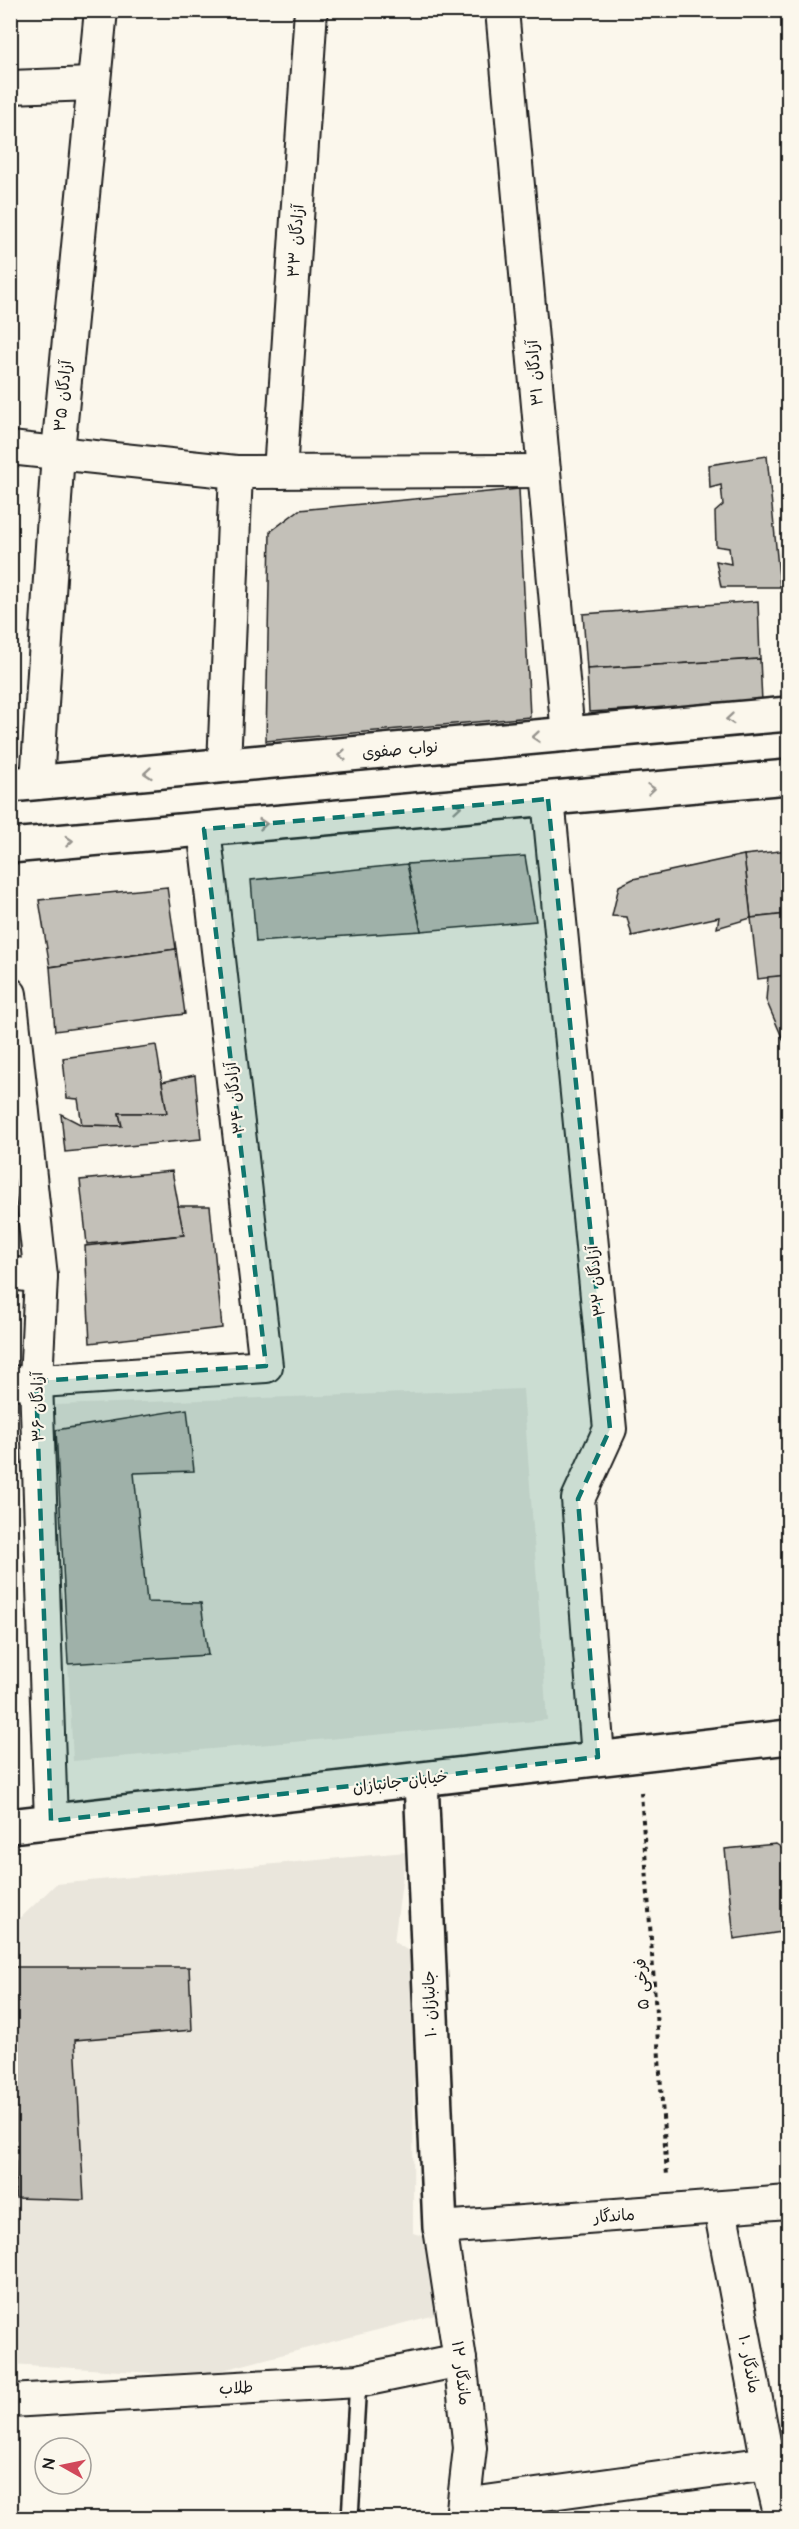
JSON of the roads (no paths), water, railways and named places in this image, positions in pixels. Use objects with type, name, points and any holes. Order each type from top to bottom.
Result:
[{"type":"main road","name":"نواب صفوی","points":[[24,784],[789,714]]},
{"type":"main road","points":[[10,846],[789,777]]},
{"type":"main road","name":"خیابان جانبازان","points":[[10,1826],[421,1780],[598,1757],[638,1755],[789,1737]]},
{"type":"main road","name":"جانبازان ۱۰","points":[[421,1780],[440,2228]]},
{"type":"street","name":"آزادگان ۳۵","points":[[24,784],[100,10]]},
{"type":"street","name":"آزادگان ۳۳","points":[[280,472],[311,10]]},
{"type":"street","name":"آزادگان ۳۱","points":[[502,10],[568,735]]},
{"type":"street","points":[[10,87],[92,84]]},
{"type":"street","points":[[10,448],[236,472],[544,471]]},
{"type":"street","points":[[224,765],[236,472]]},
{"type":"street","name":"آزادگان ۳۲","points":[[548,798],[610,1429],[578,1499],[598,1757]]},
{"type":"street","name":"آزادگان ۳۴","points":[[23,1382],[266,1366],[204,829]]},
{"type":"street","name":"آزادگان ۳۶","points":[[10,994],[41,1277],[23,1382],[51,1821]]},
{"type":"street","points":[[10,1273],[41,1277]]},
{"type":"street","name":"ماندگار","points":[[440,2228],[789,2202]]},
{"type":"street","name":"ماندگار ۱۰","points":[[720,2208],[768,2463],[781,2518]]},
{"type":"street","name":"ماندگار ۱۲","points":[[440,2228],[460,2360],[470,2448],[463,2512]]},
{"type":"street","name":"طلاب","points":[[10,2401],[358,2380],[460,2360]]},
{"type":"street","points":[[463,2512],[768,2463]]},
{"type":"lane","points":[[350,2518],[358,2380]]}]
